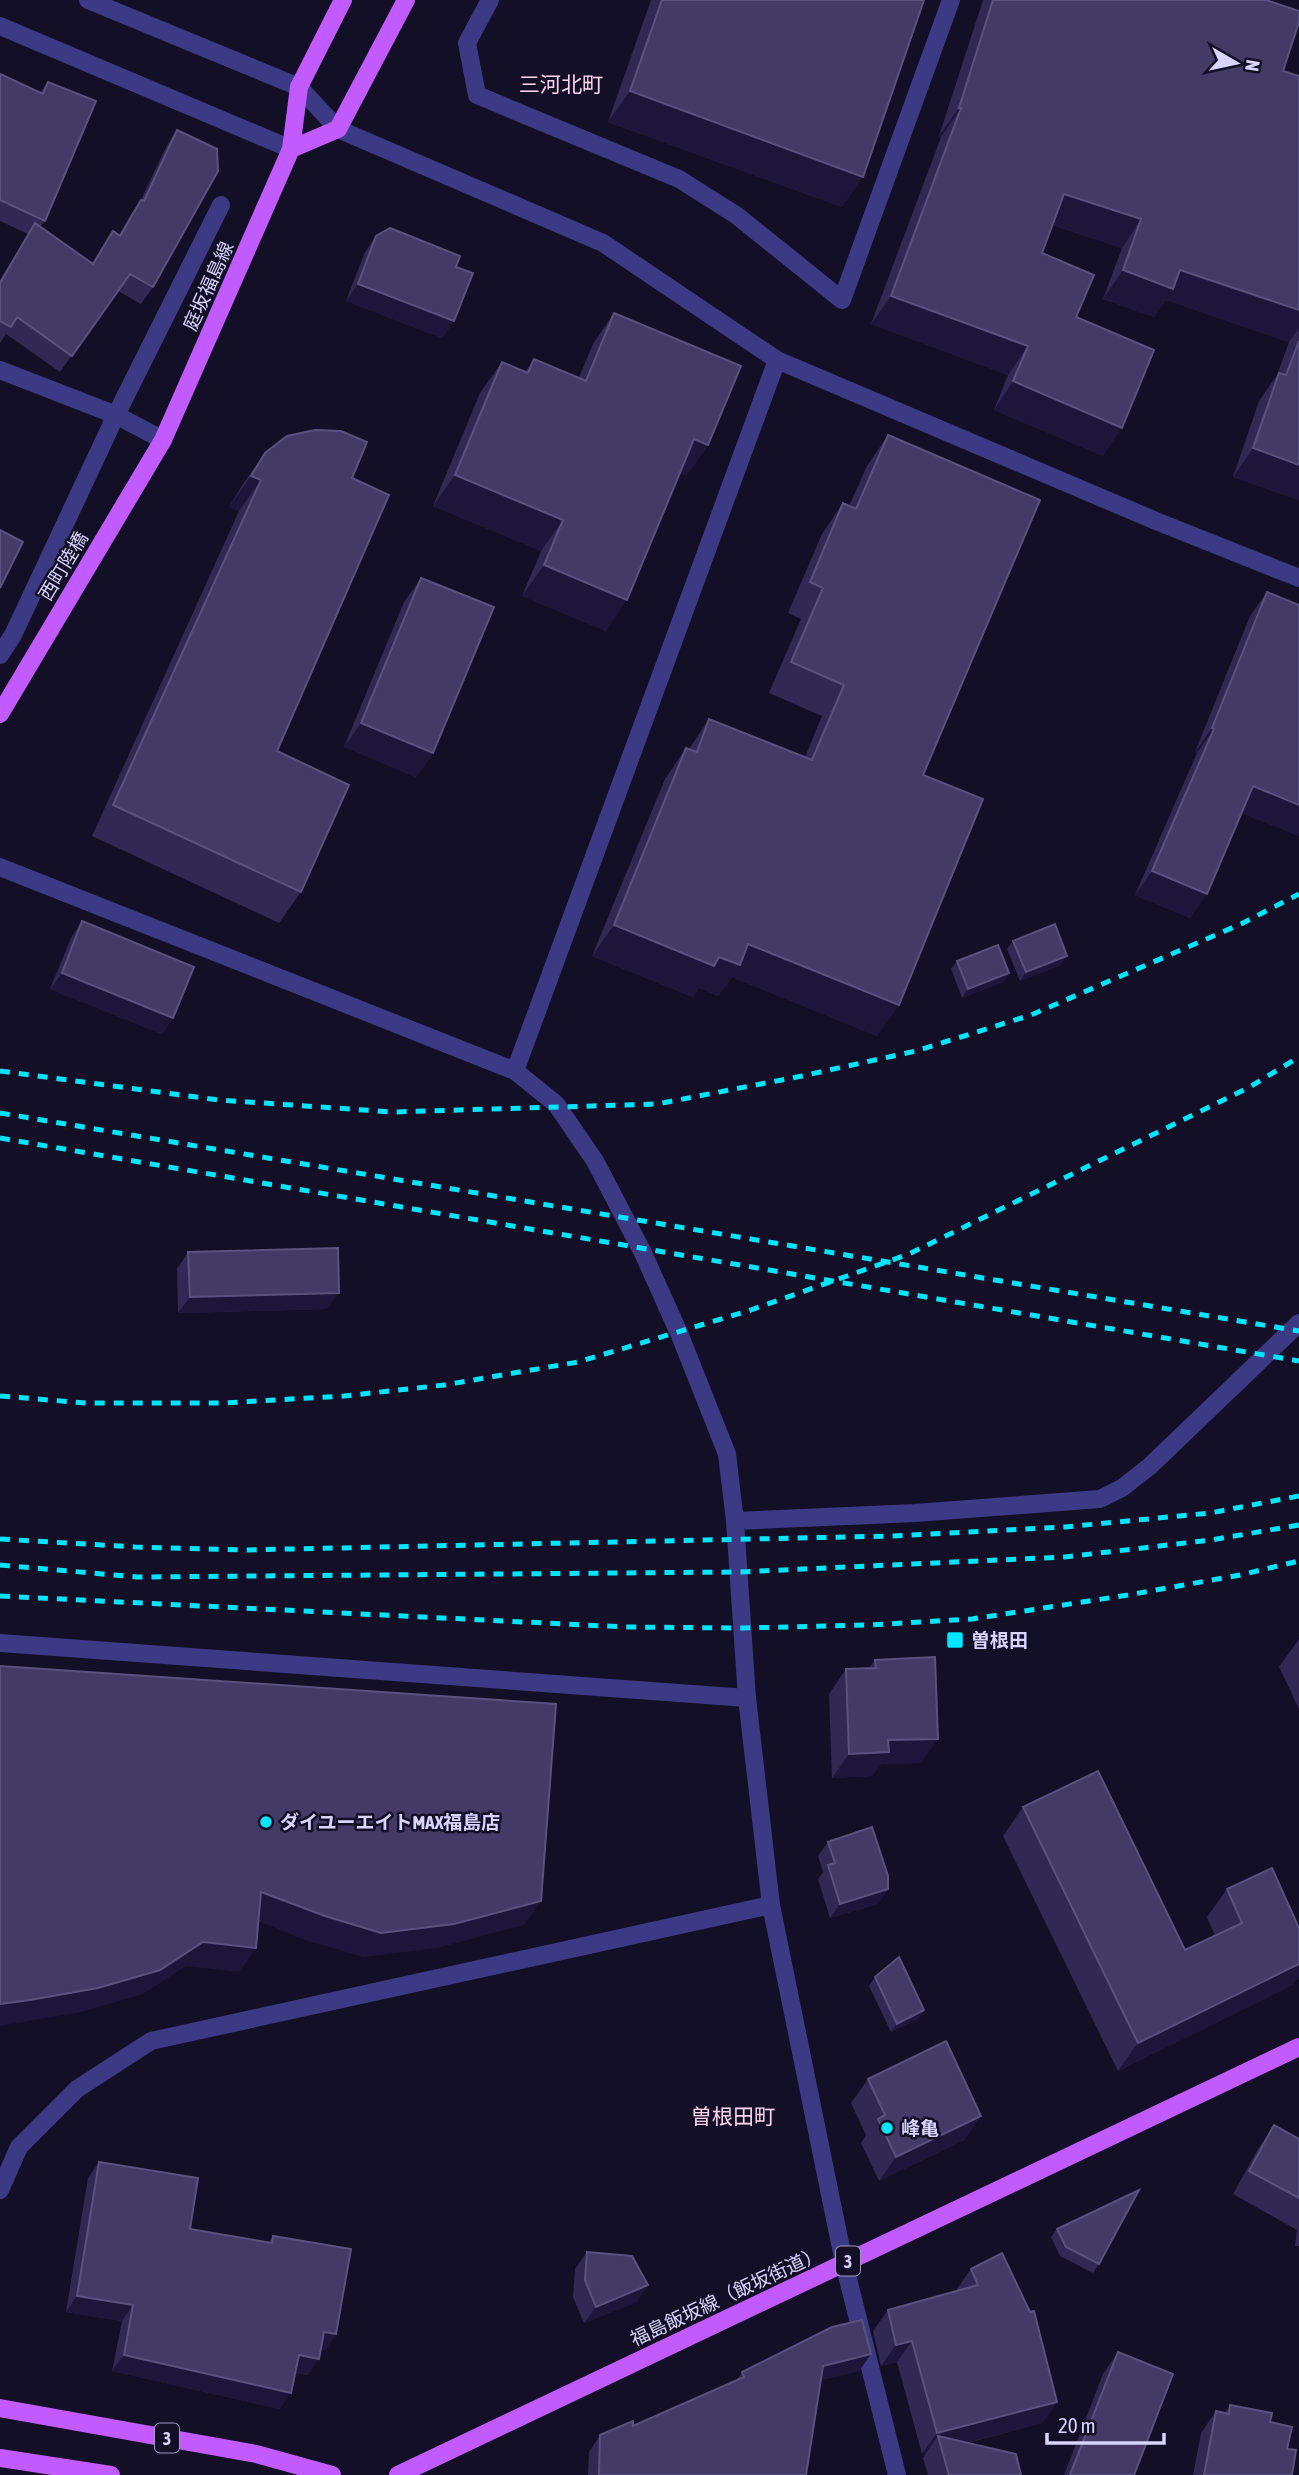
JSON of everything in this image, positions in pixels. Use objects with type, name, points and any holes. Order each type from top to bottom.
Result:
[{"type":"main road","name":"庭坂福島線","points":[[163,440],[291,149],[299,88],[343,0]]},
{"type":"main road","points":[[291,149],[338,129],[407,0]]},
{"type":"main road","name":"西町陸橋","points":[[0,714],[163,440]]},
{"type":"main road","name":"福島飯坂線（飯坂街道）","points":[[398,2475],[1299,2047]]},
{"type":"main road","name":"3","points":[[0,2408],[256,2454],[332,2475]]},
{"type":"main road","points":[[0,2458],[111,2475]]},
{"type":"street","points":[[88,0],[299,88],[338,129],[603,243],[777,360],[1299,578]]},
{"type":"street","points":[[490,0],[467,43],[477,95],[679,179],[736,215],[842,300],[951,0]]},
{"type":"street","points":[[0,26],[291,149]]},
{"type":"street","points":[[0,655],[7,632],[220,205]]},
{"type":"street","points":[[515,1071],[777,360]]},
{"type":"street","points":[[0,370],[116,415],[163,440]]},
{"type":"street","points":[[0,867],[515,1071],[556,1104],[595,1160],[680,1334],[727,1454],[735,1521],[747,1699],[771,1905],[844,2263],[897,2475]]},
{"type":"street","points":[[735,1521],[915,1513],[1100,1499],[1122,1488],[1150,1466],[1299,1323]]},
{"type":"street","points":[[0,1643],[747,1699]]},
{"type":"street","points":[[0,2190],[19,2147],[76,2089],[151,2041],[771,1905]]},
{"type":"street","points":[[0,2144],[19,2147]]},
{"type":"building","points":[[662,0],[924,0],[863,177],[630,91]]},
{"type":"building","points":[[993,0],[1266,0],[1299,11],[1299,22],[1283,71],[1299,76],[1299,310],[1180,270],[1173,289],[1123,270],[1141,219],[1064,194],[1042,253],[1094,275],[1076,317],[1154,350],[1122,428],[1013,381],[1028,346],[891,296],[961,108]]},
{"type":"building","points":[[0,74],[43,94],[48,82],[96,101],[45,221],[0,200]]},
{"type":"building","points":[[177,130],[217,149],[218,171],[153,287],[130,274],[72,356],[17,317],[11,327],[0,321],[0,283],[35,223],[93,264],[113,231],[120,236],[141,200],[144,201]]},
{"type":"building","points":[[390,228],[460,256],[456,267],[473,273],[454,321],[358,284],[376,236]]},
{"type":"building","points":[[614,313],[741,366],[708,445],[694,439],[627,600],[544,565],[563,520],[455,475],[502,362],[528,373],[534,359],[586,381]]},
{"type":"building","points":[[1299,341],[1299,465],[1253,448],[1279,373],[1286,375]]},
{"type":"building","points":[[315,430],[341,431],[367,442],[352,478],[389,495],[277,751],[349,785],[301,892],[113,805],[261,480],[251,476],[265,453],[287,436]]},
{"type":"building","points":[[888,435],[1040,500],[923,775],[983,799],[899,1005],[748,944],[740,965],[719,957],[714,966],[614,925],[686,748],[697,752],[709,719],[812,760],[844,685],[791,662],[823,588],[810,582],[843,503],[856,509]]},
{"type":"building","points":[[0,530],[23,542],[0,588]]},
{"type":"building","points":[[421,578],[494,607],[433,753],[361,723]]},
{"type":"building","points":[[1267,592],[1299,605],[1299,805],[1253,786],[1207,894],[1152,871],[1214,729],[1212,728]]},
{"type":"building","points":[[82,921],[194,967],[173,1018],[62,973]]},
{"type":"building","points":[[1055,924],[1067,956],[1026,972],[1013,941]]},
{"type":"building","points":[[998,945],[1009,973],[968,989],[957,961]]},
{"type":"building","points":[[338,1248],[339,1293],[190,1297],[188,1252]]},
{"type":"building","points":[[935,1657],[938,1739],[888,1740],[889,1752],[849,1754],[846,1669],[876,1668],[875,1660]]},
{"type":"building","name":"ダイユーエイトMAX福島店","points":[[0,1666],[556,1704],[541,1901],[454,1924],[381,1933],[261,1892],[256,1948],[203,1942],[160,1970],[98,1988],[0,2004]]},
{"type":"building","points":[[1098,1771],[1185,1950],[1242,1923],[1227,1889],[1272,1868],[1299,1928],[1299,1964],[1138,2043],[1023,1807]]},
{"type":"building","points":[[872,1827],[888,1876],[888,1889],[840,1904],[828,1865],[835,1863],[828,1842]]},
{"type":"building","points":[[899,1957],[924,2010],[897,2024],[875,1977]]},
{"type":"building","points":[[946,2041],[981,2116],[896,2157],[878,2119],[885,2115],[868,2079]]},
{"type":"building","points":[[1274,2125],[1299,2139],[1299,2198],[1249,2171]]},
{"type":"building","points":[[99,2162],[198,2178],[190,2229],[272,2243],[273,2236],[351,2249],[336,2334],[324,2332],[319,2359],[299,2355],[291,2393],[124,2355],[133,2305],[77,2296]]},
{"type":"building","points":[[1139,2190],[1099,2264],[1066,2247],[1057,2229]]},
{"type":"building","points":[[587,2252],[632,2256],[648,2285],[596,2307],[585,2280]]},
{"type":"building","points":[[1002,2253],[1030,2312],[1034,2311],[1057,2402],[937,2433],[912,2341],[896,2345],[888,2310],[978,2285],[971,2269]]},
{"type":"building","points":[[862,2320],[871,2354],[823,2366],[806,2475],[599,2475],[600,2435],[633,2421],[633,2426],[744,2377],[742,2372],[832,2327]]},
{"type":"building","points":[[1118,2352],[1173,2374],[1134,2475],[1070,2475]]},
{"type":"building","points":[[1230,2405],[1272,2413],[1270,2422],[1292,2427],[1287,2449],[1296,2450],[1292,2475],[1204,2475],[1216,2411],[1229,2414]]},
{"type":"building","points":[[938,2436],[1016,2454],[1021,2475],[949,2475]]},
{"type":"railway","points":[[0,1071],[219,1100],[393,1112],[657,1104],[916,1051],[1031,1015],[1241,924],[1299,894]]},
{"type":"railway","points":[[0,1396],[86,1403],[223,1403],[344,1396],[444,1385],[578,1362],[751,1310],[909,1254],[1248,1088],[1299,1057]]},
{"type":"railway","points":[[0,1113],[1299,1331]]},
{"type":"railway","points":[[0,1138],[1299,1361]]},
{"type":"railway","points":[[0,1539],[244,1550],[891,1536],[1065,1527],[1210,1513],[1299,1496]]},
{"type":"railway","points":[[0,1565],[137,1577],[738,1572],[1065,1557],[1211,1540],[1299,1525]]},
{"type":"railway","points":[[0,1596],[625,1627],[869,1625],[972,1619],[1128,1595],[1240,1575],[1299,1561]]},
{"type":"place","name":"曽根田","points":[[955,1640]]},
{"type":"place","name":"ダイユーエイトMAX福島店","points":[[266,1822]]},
{"type":"place","name":"峰亀","points":[[887,2128]]},
{"type":"district","name":"三河北町","points":[[561,84]]},
{"type":"district","name":"曽根田町","points":[[733,2116]]}]
